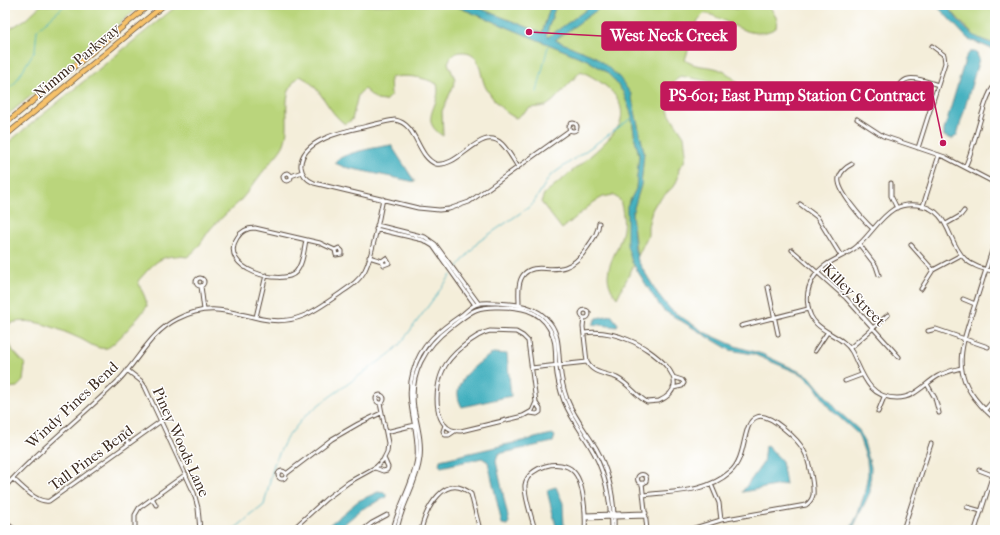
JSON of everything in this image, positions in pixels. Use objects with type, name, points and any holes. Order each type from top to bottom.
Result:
[{"type":"highway","name":"Nimmo Parkway","points":[[5,124],[150,5]]},
{"type":"highway","name":"Nimmo Parkway","points":[[5,136],[164,5]]},
{"type":"street","points":[[918,148],[945,58],[942,53],[932,46]]},
{"type":"street","points":[[897,99],[898,91],[903,82],[911,78],[938,85]]},
{"type":"street","points":[[965,167],[971,154],[987,101],[995,85]]},
{"type":"street","points":[[857,119],[883,136],[939,155],[995,183]]},
{"type":"street","points":[[518,166],[501,143],[489,139],[480,141],[450,162],[436,164],[426,156],[412,132],[405,124],[392,120],[338,132],[324,138],[304,156],[301,164],[302,172],[314,183],[428,210],[450,209],[469,202],[570,130]]},
{"type":"street","points":[[923,206],[939,155]]},
{"type":"street","points":[[852,164],[845,169],[840,176],[839,184],[856,212],[873,229]]},
{"type":"street","points":[[291,176],[302,172]]},
{"type":"street","points":[[890,183],[890,192],[897,208]]},
{"type":"street","name":"Windy Pines Bend","points":[[5,488],[33,457],[115,383],[164,327],[185,315],[204,310],[226,310],[256,318],[277,320],[308,315],[356,282],[366,268],[383,199]]},
{"type":"street","points":[[800,204],[817,217],[841,256]]},
{"type":"street","points":[[961,368],[944,373],[909,396],[899,398],[884,396],[870,388],[861,375],[850,348],[826,333],[813,319],[808,309],[807,295],[809,287],[817,273],[859,244],[883,217],[897,208],[910,205],[923,206],[936,213],[946,224],[961,255],[973,265],[995,272]]},
{"type":"street","points":[[946,224],[960,216],[964,211]]},
{"type":"street","points":[[518,306],[520,283],[525,273],[535,269],[559,269],[573,264],[581,258],[594,237],[598,223]]},
{"type":"street","points":[[377,227],[416,235],[432,241],[439,248],[479,308]]},
{"type":"street","points":[[306,240],[301,263],[295,273],[285,278],[247,270],[240,265],[235,258],[231,246],[240,234],[251,228],[306,240],[322,244],[335,250]]},
{"type":"street","points":[[995,242],[961,351],[961,368],[969,392],[995,420]]},
{"type":"street","points":[[859,244],[876,266],[880,274]]},
{"type":"street","points":[[911,245],[933,270]]},
{"type":"street","name":"Killey Street","points":[[792,250],[846,298],[872,329],[899,357]]},
{"type":"street","points":[[921,289],[933,270],[961,255]]},
{"type":"street","points":[[369,257],[382,261]]},
{"type":"street","points":[[256,318],[266,275]]},
{"type":"street","points":[[201,286],[204,310]]},
{"type":"street","points":[[768,287],[778,334]]},
{"type":"street","points":[[962,299],[975,304]]},
{"type":"street","points":[[397,530],[401,514],[415,480],[420,463],[421,444],[410,408],[410,389],[413,371],[426,344],[439,331],[477,304],[518,306],[538,311],[553,326],[558,339],[558,365],[570,407],[596,449],[604,467],[612,493],[611,530]]},
{"type":"street","points":[[393,530],[398,511],[415,467],[417,444],[413,387],[422,357],[440,335],[479,308],[518,306]]},
{"type":"street","points":[[741,326],[808,309]]},
{"type":"street","points":[[850,348],[888,315]]},
{"type":"street","points":[[584,318],[587,362],[597,372],[613,376],[627,384],[647,402],[662,400],[673,388],[682,386],[684,383],[682,380],[673,377]]},
{"type":"street","points":[[928,331],[936,329],[988,348]]},
{"type":"street","points":[[445,425],[443,432],[445,435],[449,435],[455,431],[523,416],[530,413],[536,414],[540,412],[540,409],[536,403],[529,345],[523,336],[512,332],[490,331],[483,333],[455,353],[442,371],[438,383],[437,397],[441,418],[445,425],[455,431]]},
{"type":"street","points":[[584,333],[606,333],[636,343],[659,359],[670,370],[673,377],[673,388]]},
{"type":"street","points":[[815,351],[826,333]]},
{"type":"street","points":[[531,368],[587,362]]},
{"type":"street","name":"Piney Woods Lane","points":[[127,370],[144,384],[186,474],[197,504],[200,530]]},
{"type":"street","points":[[845,381],[861,375]]},
{"type":"street","points":[[927,384],[935,398],[939,413]]},
{"type":"street","points":[[878,412],[884,396]]},
{"type":"street","points":[[985,410],[995,398]]},
{"type":"street","points":[[292,530],[314,508],[338,490],[375,468],[384,458],[388,448],[380,403]]},
{"type":"street","points":[[530,413],[536,403]]},
{"type":"street","points":[[286,474],[332,439],[381,413]]},
{"type":"street","points":[[644,495],[690,491],[711,484],[727,475],[742,456],[744,438],[750,423],[757,417],[764,416],[770,418],[797,441],[807,458],[813,494],[806,505],[721,520],[688,530]]},
{"type":"street","name":"Tall Pines Bend","points":[[13,479],[37,498],[43,501],[49,501],[161,421]]},
{"type":"street","points":[[386,432],[416,425]]},
{"type":"street","points":[[122,433],[130,444]]},
{"type":"street","points":[[902,530],[931,444]]},
{"type":"street","points":[[375,468],[384,471],[387,470],[388,467],[384,458]]},
{"type":"street","points":[[535,530],[525,486],[529,476],[539,469],[559,464],[574,471],[580,482],[585,516],[585,530]]},
{"type":"street","points":[[975,530],[995,468]]},
{"type":"street","points":[[979,470],[992,475]]},
{"type":"street","points":[[135,530],[137,512],[141,506],[186,474]]},
{"type":"street","points":[[642,483],[647,530]]},
{"type":"street","points":[[711,484],[719,503],[721,520]]},
{"type":"street","points":[[421,530],[427,512],[438,493],[450,488],[462,488],[471,494],[480,530]]},
{"type":"street","points":[[152,498],[156,505]]},
{"type":"street","points":[[967,507],[981,511]]},
{"type":"street","points":[[585,516],[646,514]]},
{"type":"street","points":[[363,530],[387,515]]},
{"type":"street","points":[[612,516],[614,530]]},
{"type":"street","points":[[5,522],[15,530]]},
{"type":"green space","points":[[41,5],[142,5],[5,117],[5,32],[26,19]]},
{"type":"green space","points":[[178,5],[453,5],[587,60],[605,71],[623,92],[631,113],[639,155],[636,189],[627,206],[632,262],[634,265],[617,298],[608,281],[608,274],[623,230],[623,217],[620,200],[613,195],[603,197],[594,202],[562,229],[541,202],[544,194],[600,148],[617,128],[621,120],[621,111],[615,96],[603,84],[581,71],[553,101],[546,106],[530,108],[516,118],[503,109],[489,93],[484,83],[479,64],[473,55],[468,52],[461,52],[452,56],[448,63],[455,79],[442,111],[443,136],[435,130],[431,118],[437,99],[437,84],[420,78],[408,76],[390,78],[391,95],[385,101],[377,100],[364,89],[358,95],[352,120],[345,124],[333,113],[319,92],[307,80],[300,76],[293,83],[289,91],[287,99],[286,135],[281,149],[243,197],[214,225],[192,253],[187,257],[171,256],[159,260],[138,281],[146,299],[147,306],[128,329],[111,346],[107,348],[96,347],[63,331],[33,322],[14,322],[5,326],[5,145]]},
{"type":"green space","points":[[471,5],[551,5],[542,33]]},
{"type":"green space","points":[[556,5],[593,5],[548,37],[546,35]]},
{"type":"green space","points":[[604,5],[725,5],[734,9],[742,9],[755,5],[769,5],[777,19],[776,28],[766,32],[757,33],[740,28],[705,13],[698,20],[685,60],[689,63],[714,68],[726,73],[744,90],[680,76],[674,82],[667,107],[670,115],[684,136],[686,153],[684,162],[679,168],[678,178],[675,185],[656,203],[652,210],[648,226],[648,235],[637,258],[632,214],[641,185],[644,152],[631,94],[596,57],[555,40]]},
{"type":"green space","points":[[946,5],[995,5],[995,44],[975,37]]},
{"type":"green space","points":[[5,335],[13,351],[25,364],[23,381],[17,387],[5,388]]},
{"type":"water","points":[[453,5],[471,5],[542,33],[551,5],[556,5],[546,35],[548,37],[593,5],[604,5],[555,40],[596,57],[619,77],[631,94],[644,152],[641,185],[632,214],[635,250],[638,261],[658,294],[671,310],[704,332],[735,346],[762,354],[809,376],[839,412],[859,430],[871,467],[870,492],[852,530],[850,530],[858,514],[864,495],[868,474],[867,460],[858,434],[830,409],[814,385],[803,375],[753,354],[730,350],[663,310],[632,262],[627,245],[627,206],[636,189],[639,155],[631,113],[623,92],[614,80],[605,71],[587,60]]},
{"type":"water","points":[[936,5],[946,5],[972,34],[978,38],[995,44],[995,50],[968,39]]},
{"type":"water","points":[[970,52],[976,52],[979,59],[957,135],[952,139],[944,136],[944,130],[966,57]]},
{"type":"water","points":[[391,145],[415,182],[344,167],[335,163],[338,159],[351,153]]},
{"type":"water","points":[[611,315],[618,324],[617,327],[593,324],[597,318]]},
{"type":"water","points":[[493,353],[507,354],[511,396],[462,407],[458,398],[458,390],[461,382],[472,369]]},
{"type":"water","points":[[552,434],[555,436],[553,442],[498,454],[496,461],[509,522],[507,525],[502,524],[488,462],[482,458],[441,467],[439,465],[440,460]]},
{"type":"water","points":[[767,445],[782,461],[786,484],[742,492],[763,463],[765,446]]},
{"type":"water","points":[[556,487],[563,503],[564,528],[562,530],[557,530],[547,491]]},
{"type":"water","points":[[378,492],[385,493],[387,497],[362,509],[337,530],[323,530],[358,501]]},
{"type":"waterway","points":[[5,91],[15,83],[35,50],[37,30],[65,5]]},
{"type":"waterway","points":[[537,92],[548,46]]},
{"type":"waterway","points":[[456,269],[478,242],[532,205],[550,176],[632,118]]},
{"type":"waterway","points":[[233,530],[264,505],[274,464],[286,439],[304,417],[321,403],[391,353],[401,343],[451,275]]},
{"type":"place","name":"West Neck Creek","points":[[529,32]]},
{"type":"place","name":"PS-601; East Pump Station C Contract","points":[[943,143]]}]
